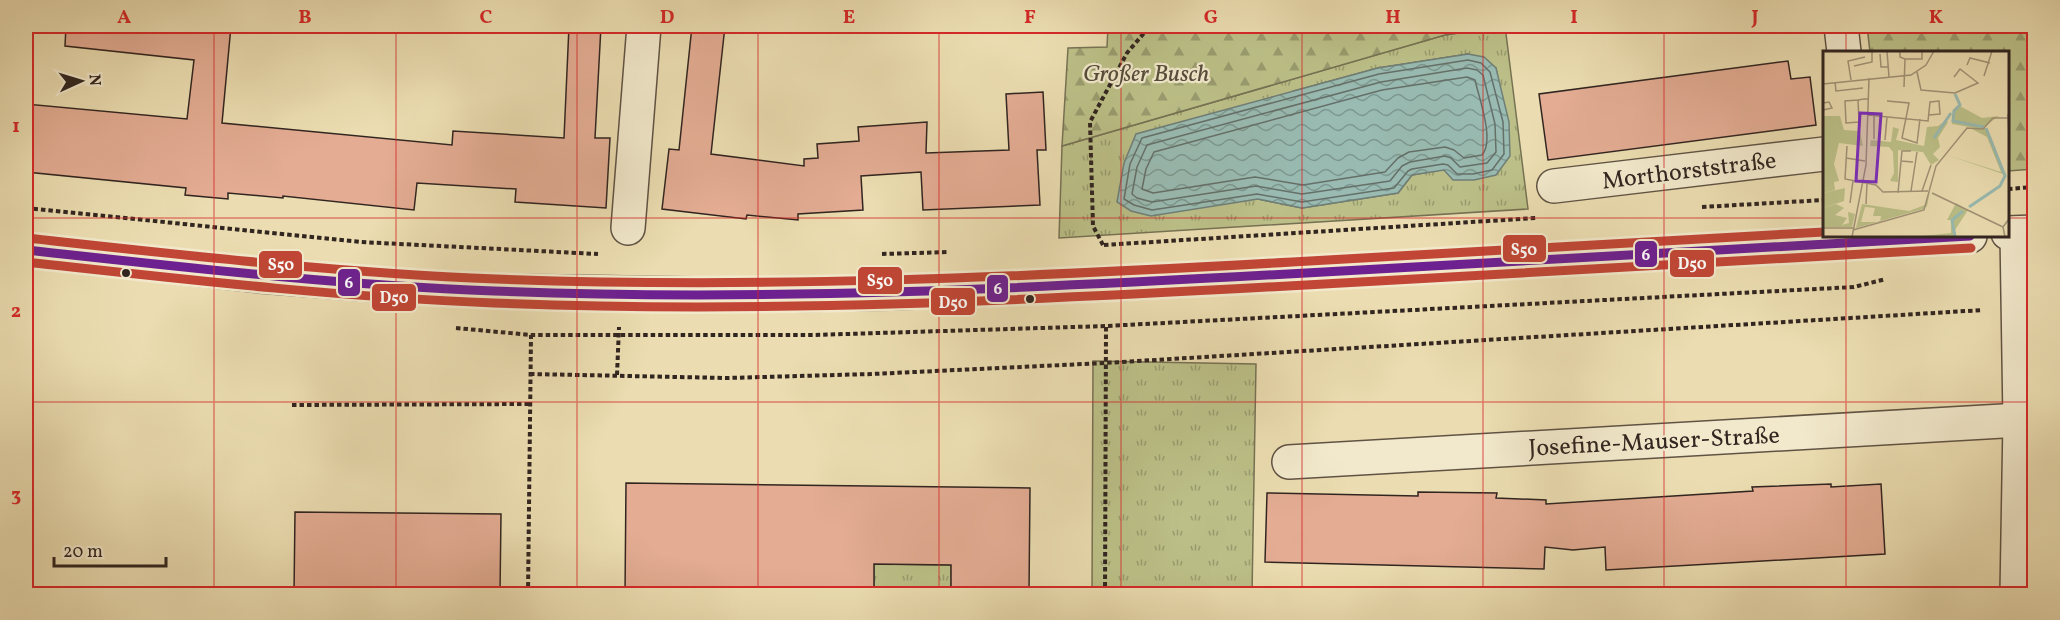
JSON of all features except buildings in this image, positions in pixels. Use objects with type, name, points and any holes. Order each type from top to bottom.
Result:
[{"type":"street","points":[[628,228],[644,26]]},
{"type":"street","points":[[1841,26],[1844,51]]},
{"type":"street","name":"Morthorststraße","points":[[1554,186],[1823,154]]},
{"type":"street","points":[[2017,594],[2020,233]]},
{"type":"street","points":[[26,250],[261,276],[364,284],[497,291],[760,295],[913,292],[1129,283],[1952,237]]},
{"type":"street","name":"Josefine-Mauser-Straße","points":[[1289,462],[2020,420]]},
{"type":"path","points":[[1103,245],[1093,226],[1090,122],[1127,53],[1150,26]]},
{"type":"path","points":[[2009,189],[2034,187]]},
{"type":"path","points":[[1698,208],[1823,200]]},
{"type":"path","points":[[26,208],[361,242],[603,254]]},
{"type":"path","points":[[1091,246],[1536,218]]},
{"type":"path","points":[[876,254],[960,251]]},
{"type":"path","points":[[1105,594],[1106,326],[1854,287],[1896,276]]},
{"type":"path","points":[[530,374],[727,378],[872,374],[1105,363],[2019,308]]},
{"type":"path","points":[[528,594],[531,335]]},
{"type":"path","points":[[617,375],[618,336]]},
{"type":"path","points":[[292,405],[529,404]]},
{"type":"green space","name":"Großer Busch","points":[[1108,26],[1505,26],[1445,35],[1062,146],[1068,48],[1107,47]]},
{"type":"green space","points":[[1505,26],[1528,209],[1059,238],[1062,146],[1445,35]],"holes":[[[1468,54],[1496,68],[1499,87],[1444,169],[1412,175],[1398,193],[1302,208],[1258,199],[1293,91],[1378,68]]]},
{"type":"green space","points":[[1867,26],[2034,26],[2034,169],[2009,171],[2009,51],[1870,51]]},
{"type":"green space","points":[[1093,361],[1256,364],[1252,594],[1092,594]]},
{"type":"green space","points":[[874,564],[951,565],[951,594],[874,594]]},
{"type":"water","points":[[1468,54],[1484,57],[1496,68],[1509,122],[1510,156],[1496,175],[1474,180],[1453,180],[1444,170],[1412,175],[1398,193],[1302,208],[1258,199],[1151,216],[1131,211],[1117,202],[1124,163],[1136,134],[1378,68]]},
{"type":"transit line","name":"S50","points":[[27,238],[261,263],[437,276],[695,283],[993,277],[1823,232]]},
{"type":"transit line","name":"6","points":[[26,250],[260,275],[435,288],[697,295],[900,292],[1103,284],[1952,237]]},
{"type":"transit line","name":"D50","points":[[26,262],[259,287],[435,300],[697,307],[900,304],[1103,296],[1971,248]]}]
